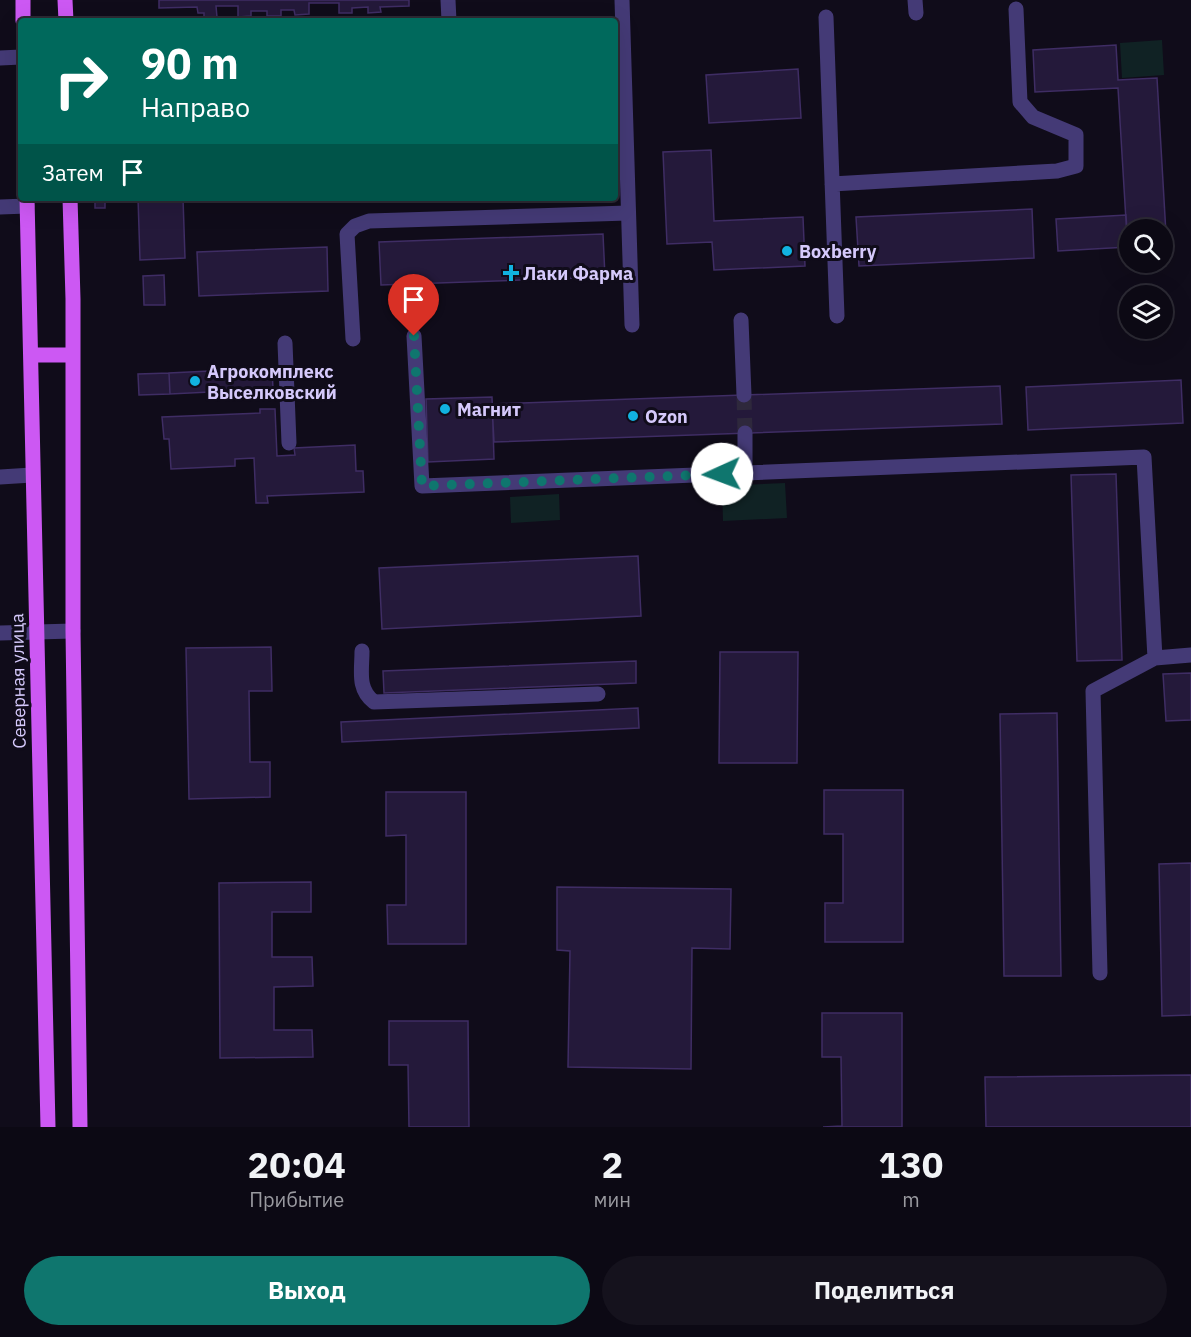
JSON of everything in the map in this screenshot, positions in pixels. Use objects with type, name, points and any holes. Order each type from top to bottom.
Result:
[{"type":"main road","points":[[23,0],[24,18]]},
{"type":"main road","points":[[65,0],[66,18]]},
{"type":"main road","points":[[70,201],[73,299],[73,631],[80,1127]]},
{"type":"main road","name":"Северная улица","points":[[27,202],[48,1127]]},
{"type":"main road","points":[[31,356],[72,355]]},
{"type":"street","points":[[448,0],[449,18]]},
{"type":"street","points":[[622,0],[632,325]]},
{"type":"street","points":[[832,184],[1057,171],[1076,166],[1076,135],[1033,117],[1020,102],[1016,9]]},
{"type":"street","points":[[826,17],[837,316]]},
{"type":"street","points":[[0,58],[18,57]]},
{"type":"street","points":[[0,207],[27,202]]},
{"type":"street","points":[[353,339],[347,234],[355,226],[369,222],[628,213]]},
{"type":"street","points":[[741,320],[744,395]]},
{"type":"street","points":[[414,336],[422,486],[1144,457],[1155,658]]},
{"type":"street","points":[[285,343],[289,443]]},
{"type":"street","points":[[745,433],[745,474]]},
{"type":"street","points":[[0,477],[32,475]]},
{"type":"street","points":[[0,633],[73,631]]},
{"type":"street","points":[[362,651],[362,686],[365,696],[374,702],[598,694]]},
{"type":"street","points":[[1100,973],[1093,691],[1155,658],[1191,655]]},
{"type":"shaded area","points":[[1162,40],[1164,75],[1122,78],[1120,43]]},
{"type":"shaded area","points":[[785,483],[787,518],[723,521],[722,486]]},
{"type":"shaded area","points":[[559,494],[560,520],[511,523],[510,497]]},
{"type":"building","points":[[159,0],[409,0],[409,6],[380,7],[381,12],[368,13],[368,7],[352,8],[352,13],[339,13],[339,3],[309,3],[309,14],[295,15],[294,10],[281,10],[281,16],[267,16],[267,11],[251,11],[251,16],[238,17],[238,6],[216,6],[217,17],[204,18],[204,13],[198,13],[197,7],[159,8]]},
{"type":"building","points":[[1116,45],[1118,80],[1157,78],[1165,219],[1126,219],[1118,88],[1035,92],[1033,50]]},
{"type":"building","points":[[798,69],[801,118],[709,123],[706,75]]},
{"type":"building","points":[[711,150],[714,221],[803,217],[805,266],[714,270],[712,242],[667,244],[663,152]]},
{"type":"building","points":[[95,201],[105,201],[105,208],[95,208]]},
{"type":"building","points":[[138,201],[183,201],[185,258],[140,260]]},
{"type":"building","points":[[1032,209],[1034,258],[859,266],[856,217]]},
{"type":"building","points":[[1126,215],[1126,219],[1119,219],[1119,248],[1058,251],[1056,219]]},
{"type":"building","points":[[603,234],[605,277],[381,285],[379,242]]},
{"type":"building","points":[[327,247],[328,291],[199,296],[197,252]]},
{"type":"building","points":[[164,275],[165,305],[144,305],[143,276]]},
{"type":"building","points":[[272,368],[273,389],[170,394],[169,373]]},
{"type":"building","points":[[169,373],[170,394],[139,395],[138,374]]},
{"type":"building","points":[[1181,380],[1183,423],[1028,430],[1026,387]]},
{"type":"building","points":[[1000,386],[1002,424],[494,442],[492,404]]},
{"type":"building","points":[[492,397],[494,459],[428,462],[426,399]]},
{"type":"building","points":[[260,409],[275,409],[277,456],[295,455],[294,448],[355,445],[356,471],[363,471],[364,492],[267,496],[268,503],[256,503],[254,458],[235,459],[235,466],[171,469],[169,439],[164,439],[162,417],[260,413]]},
{"type":"building","points":[[1116,474],[1122,660],[1077,661],[1071,475]]},
{"type":"building","points":[[638,556],[641,616],[382,629],[379,568]]},
{"type":"building","points":[[271,647],[272,691],[249,691],[250,762],[270,762],[270,797],[189,799],[186,648]]},
{"type":"building","points":[[720,652],[798,652],[797,763],[719,763]]},
{"type":"building","points":[[636,661],[636,683],[384,693],[383,671]]},
{"type":"building","points":[[1191,673],[1191,720],[1166,721],[1163,674]]},
{"type":"building","points":[[638,708],[639,728],[342,742],[341,722]]},
{"type":"building","points":[[1057,713],[1061,976],[1004,976],[1000,714]]},
{"type":"building","points":[[824,790],[903,790],[903,942],[825,942],[825,903],[843,903],[843,834],[824,834]]},
{"type":"building","points":[[386,792],[466,792],[466,944],[388,944],[387,905],[406,905],[406,835],[386,836]]},
{"type":"building","points":[[1191,863],[1191,1015],[1162,1016],[1159,864]]},
{"type":"building","points":[[311,882],[311,912],[272,912],[272,957],[312,957],[313,986],[274,987],[274,1030],[312,1030],[313,1057],[220,1058],[219,883]]},
{"type":"building","points":[[557,887],[731,889],[730,949],[692,948],[691,1069],[568,1067],[570,951],[557,950]]},
{"type":"building","points":[[822,1013],[902,1013],[902,1127],[823,1127],[842,1126],[841,1057],[822,1057]]},
{"type":"building","points":[[389,1021],[468,1021],[469,1127],[409,1127],[408,1065],[389,1065]]},
{"type":"building","points":[[1191,1075],[1191,1127],[986,1127],[985,1077]]},
{"type":"tunnel","points":[[744,395],[745,433]]},
{"type":"place","name":"Boxberry","points":[[787,251]]},
{"type":"place","name":"Лаки Фарма","points":[[511,273]]},
{"type":"place","name":"Агрокомплекс Выселковский","points":[[195,381]]},
{"type":"place","name":"Магнит","points":[[445,409]]},
{"type":"place","name":"Ozon","points":[[633,416]]},
{"type":"route","points":[[414,336],[422,486],[722,474]]}]
